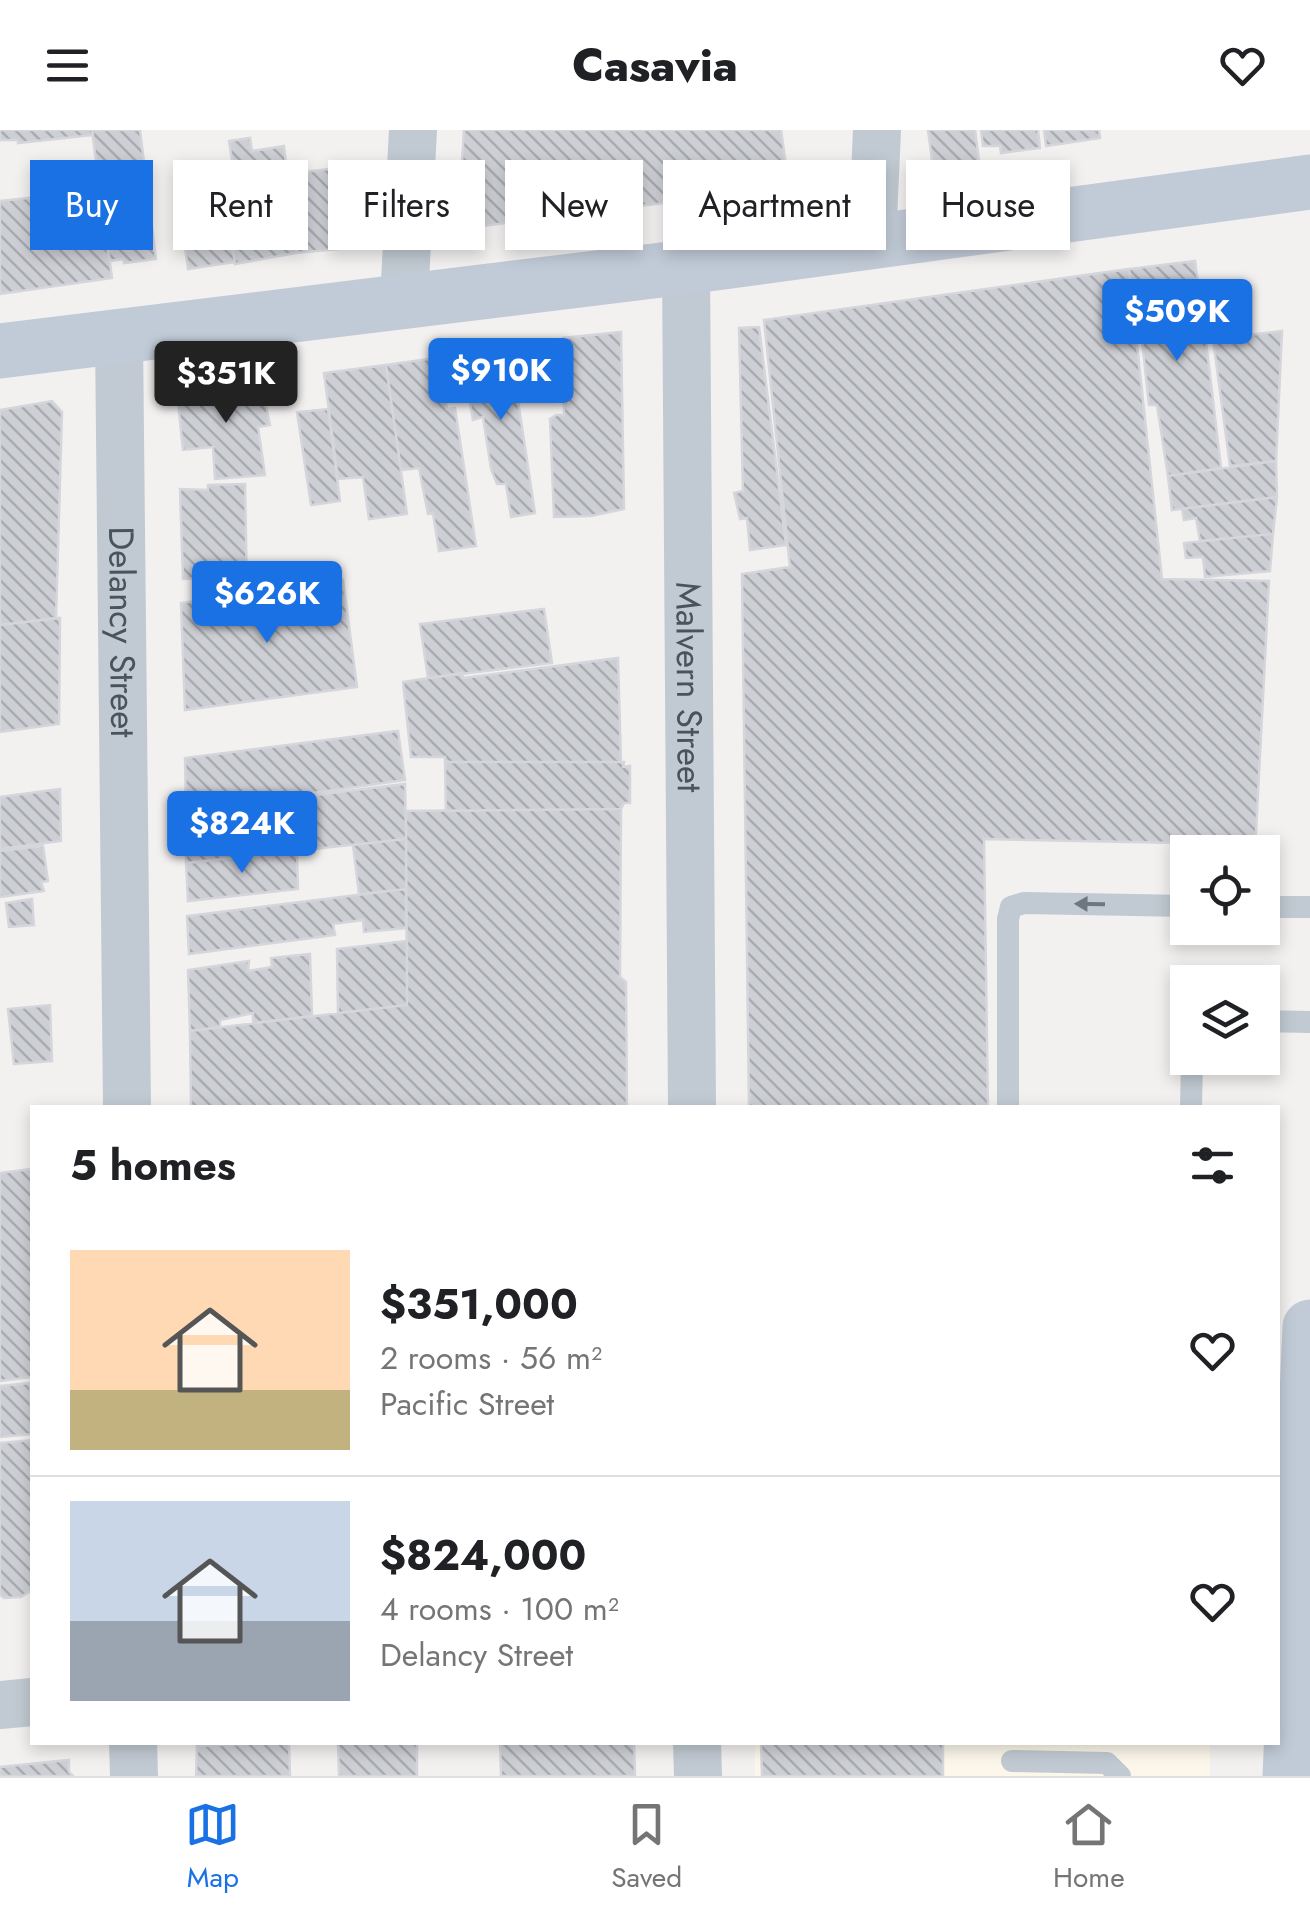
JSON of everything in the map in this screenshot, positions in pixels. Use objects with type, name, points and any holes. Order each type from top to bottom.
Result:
[{"type":"street","points":[[404,300],[413,130]]},
{"type":"street","points":[[876,160],[877,130]]},
{"type":"street","points":[[886,240],[1310,182]]},
{"type":"street","points":[[0,351],[812,250]]},
{"type":"street","name":"Malvern Street","points":[[686,267],[692,1105]]},
{"type":"street","name":"Delancy Street","points":[[120,336],[127,1105]]},
{"type":"street","points":[[1290,1776],[1304,1344]]},
{"type":"street","points":[[0,1704],[30,1702]]},
{"type":"street","points":[[133,1745],[134,1776]]},
{"type":"street","points":[[697,1745],[698,1776]]},
{"type":"lane","points":[[1008,1105],[1011,907],[1024,903],[1170,906]]},
{"type":"lane","points":[[1280,907],[1310,908]]},
{"type":"lane","points":[[1280,1021],[1310,1022]]},
{"type":"lane","points":[[1191,1105],[1192,1075]]},
{"type":"lane","points":[[1012,1760],[1108,1764],[1120,1776]]},
{"type":"shaded area","points":[[755,1745],[1210,1745],[1210,1776],[755,1776]]},
{"type":"building","points":[[0,130],[92,130],[93,135],[18,143],[0,140]]},
{"type":"building","points":[[92,130],[140,130],[144,160],[96,160]]},
{"type":"building","points":[[464,130],[781,130],[785,160],[663,160],[663,203],[643,206],[643,160],[505,160],[505,223],[485,226],[485,160],[462,160]]},
{"type":"building","points":[[928,130],[975,130],[979,160],[932,160]]},
{"type":"building","points":[[981,130],[1038,130],[1040,148],[1001,153],[1000,146],[983,146]]},
{"type":"building","points":[[1044,130],[1099,130],[1100,138],[1046,146]]},
{"type":"building","points":[[250,138],[252,151],[284,146],[286,160],[232,160],[229,141]]},
{"type":"building","points":[[328,169],[328,250],[296,253],[308,250],[308,172]]},
{"type":"building","points":[[30,198],[30,250],[108,250],[112,278],[0,294],[0,201]]},
{"type":"building","points":[[153,235],[156,259],[109,261],[108,250],[153,250]]},
{"type":"building","points":[[185,250],[233,250],[235,262],[188,269]]},
{"type":"building","points":[[233,250],[296,250],[296,253],[235,264]]},
{"type":"building","points":[[1195,261],[1204,326],[1192,328],[1194,342],[1206,341],[1221,468],[1168,476],[1157,405],[1149,405],[1141,331],[1135,332],[1129,269]]},
{"type":"building","points":[[1129,269],[1162,579],[1269,581],[1256,835],[1170,835],[1170,843],[984,839],[988,1105],[749,1105],[742,574],[790,567],[764,320]]},
{"type":"building","points":[[759,327],[786,545],[750,550],[747,518],[740,519],[734,493],[743,491],[739,328]]},
{"type":"building","points":[[1282,331],[1276,461],[1230,466],[1213,339]]},
{"type":"building","points":[[621,332],[624,509],[591,516],[554,517],[550,419],[564,415],[563,338]]},
{"type":"building","points":[[510,348],[535,513],[511,517],[506,484],[497,484],[491,469],[483,417],[473,420],[461,354]]},
{"type":"building","points":[[449,356],[453,390],[444,391],[447,409],[455,408],[476,546],[439,551],[433,513],[428,514],[419,468],[401,470],[386,365]]},
{"type":"building","points":[[386,365],[407,514],[369,519],[363,477],[338,479],[324,373]]},
{"type":"building","points":[[261,380],[270,425],[258,427],[265,475],[215,479],[213,447],[183,450],[177,392]]},
{"type":"building","points":[[52,401],[62,412],[56,618],[0,625],[0,410]]},
{"type":"building","points":[[328,409],[340,501],[311,505],[297,412]]},
{"type":"building","points":[[1276,461],[1277,497],[1172,510],[1168,476]]},
{"type":"building","points":[[245,484],[247,590],[227,590],[227,577],[183,579],[180,489],[208,490],[208,485]]},
{"type":"building","points":[[1277,497],[1273,534],[1200,541],[1196,518],[1184,520],[1182,509]]},
{"type":"building","points":[[1273,534],[1270,571],[1205,577],[1203,557],[1186,558],[1184,543]]},
{"type":"building","points":[[343,580],[357,687],[185,710],[181,603]]},
{"type":"building","points":[[544,609],[552,663],[428,678],[420,624]]},
{"type":"building","points":[[60,618],[59,724],[0,732],[0,625]]},
{"type":"building","points":[[618,658],[621,762],[445,762],[445,757],[411,757],[403,682]]},
{"type":"building","points":[[398,731],[405,780],[186,811],[185,758]]},
{"type":"building","points":[[445,762],[624,762],[623,767],[630,766],[630,803],[624,803],[621,809],[446,811]]},
{"type":"building","points":[[405,784],[406,839],[186,863],[186,811]]},
{"type":"building","points":[[60,789],[61,841],[0,849],[0,797]]},
{"type":"building","points":[[621,809],[620,977],[626,982],[627,1105],[191,1105],[190,1031],[407,1005],[406,811]]},
{"type":"building","points":[[406,839],[406,889],[359,894],[353,845]]},
{"type":"building","points":[[43,846],[48,881],[41,882],[44,891],[0,897],[0,851]]},
{"type":"building","points":[[297,851],[298,889],[188,901],[186,863]]},
{"type":"building","points":[[406,889],[406,928],[364,932],[363,920],[333,924],[335,935],[189,954],[187,916]]},
{"type":"building","points":[[32,899],[34,925],[9,927],[6,903]]},
{"type":"building","points":[[407,941],[407,1005],[338,1013],[337,949]]},
{"type":"building","points":[[310,954],[312,1016],[253,1023],[253,1013],[220,1020],[220,1027],[190,1031],[188,970],[249,961],[248,971],[272,967],[271,958]]},
{"type":"building","points":[[50,1005],[52,1061],[14,1064],[8,1009]]},
{"type":"building","points":[[30,1169],[30,1377],[0,1381],[0,1173]]},
{"type":"building","points":[[30,1383],[30,1434],[0,1437],[0,1386]]},
{"type":"building","points":[[30,1440],[30,1591],[21,1597],[0,1595],[0,1443]]},
{"type":"building","points":[[289,1745],[290,1776],[196,1776],[197,1746]]},
{"type":"building","points":[[338,1745],[417,1745],[417,1776],[339,1776]]},
{"type":"building","points":[[500,1745],[634,1745],[635,1776],[501,1776]]},
{"type":"building","points":[[761,1745],[943,1745],[943,1776],[762,1776]]},
{"type":"building","points":[[69,1760],[73,1776],[0,1776],[0,1767]]}]
